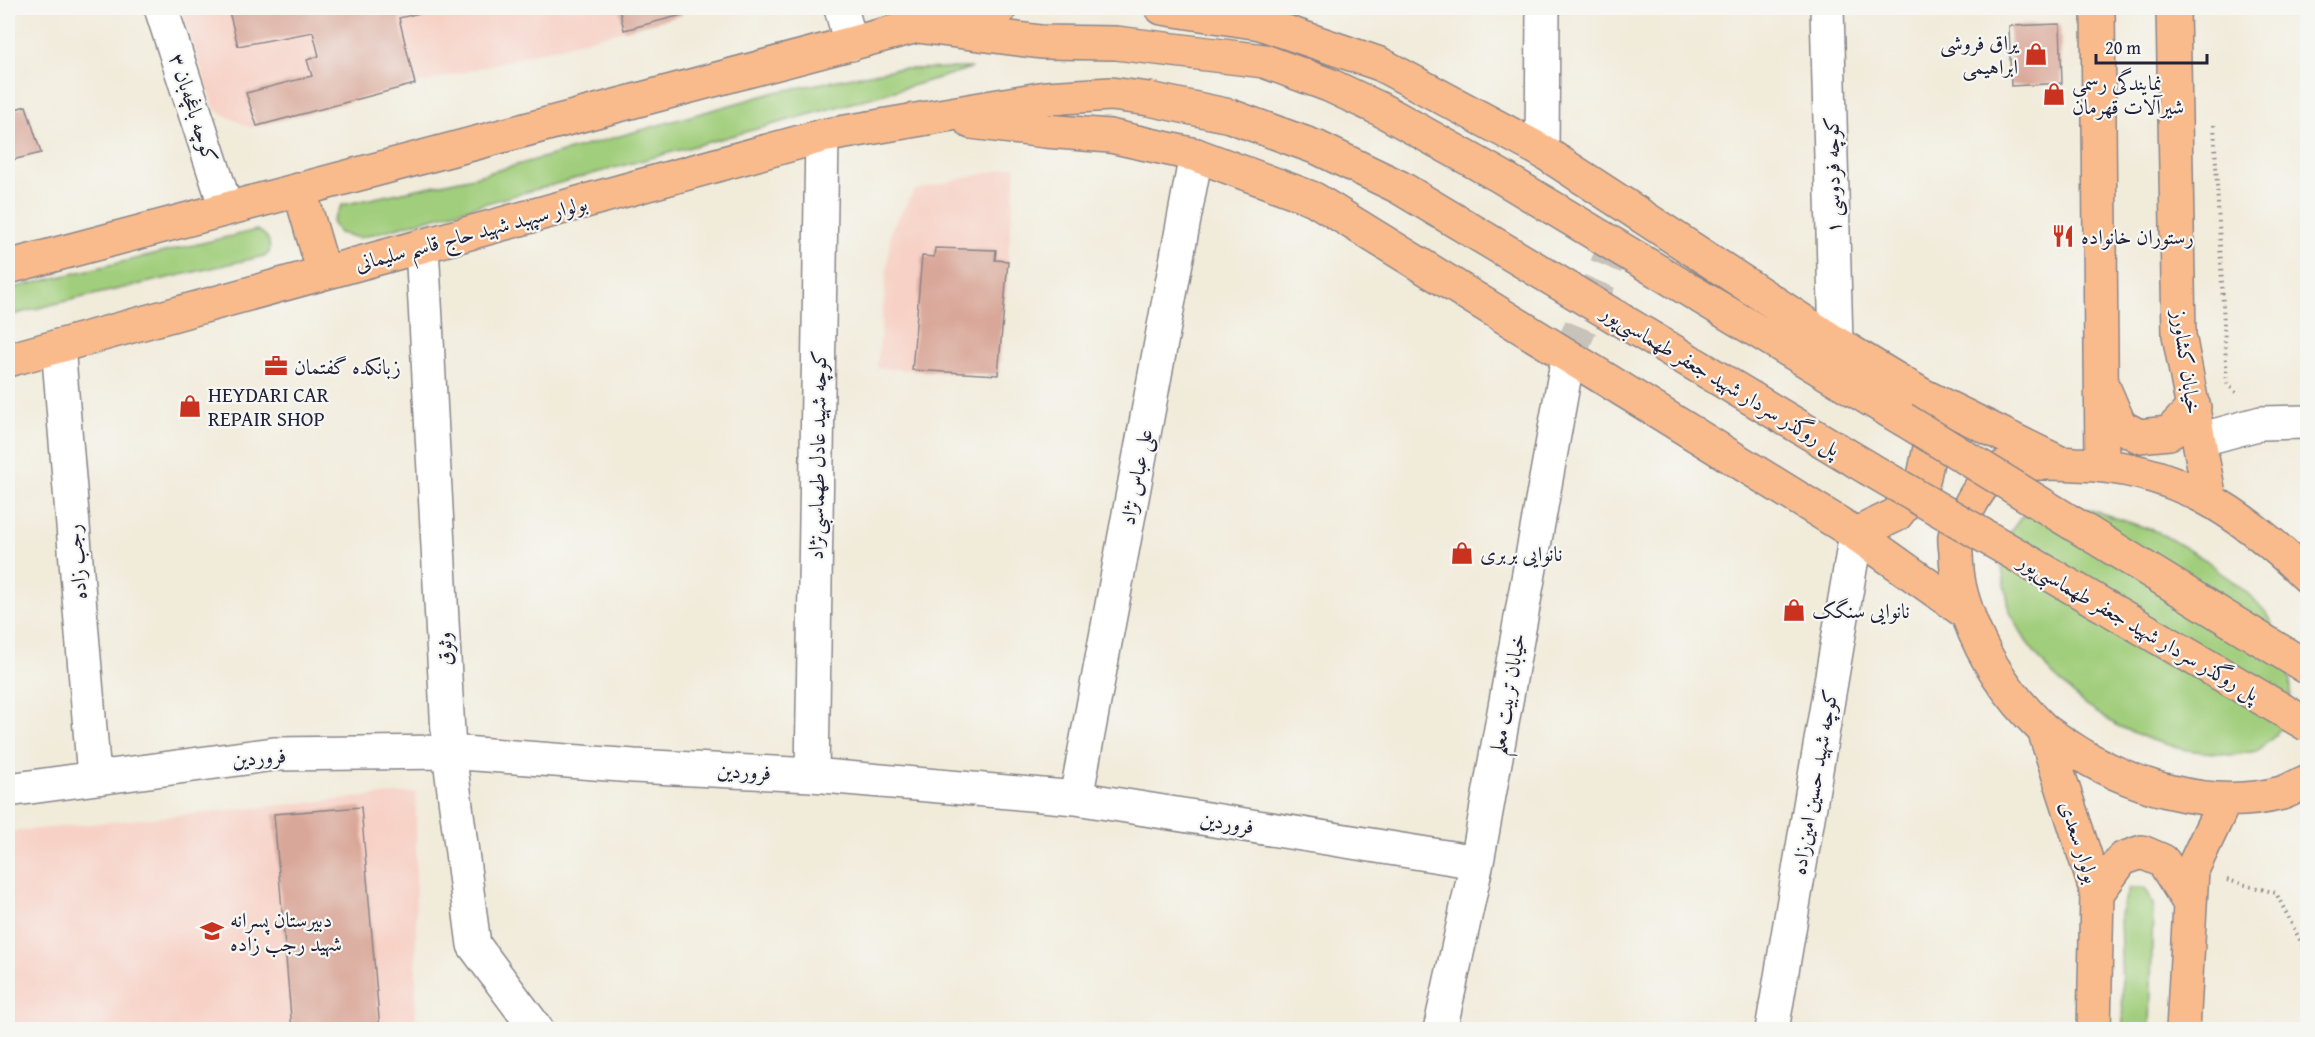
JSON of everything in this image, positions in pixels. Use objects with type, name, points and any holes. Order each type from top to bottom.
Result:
[{"type":"main road","points":[[8,267],[917,26],[1000,8]]},
{"type":"main road","points":[[1169,8],[1260,23],[1380,64],[1542,151],[1836,343],[1913,407],[1932,438],[1923,481],[1896,515],[1856,534]]},
{"type":"main road","points":[[2098,8],[2102,464]]},
{"type":"main road","name":"خیابان کشاورز","points":[[2174,8],[2179,335],[2210,499]]},
{"type":"main road","points":[[917,26],[1041,42],[1116,43],[1264,61],[1329,85],[1380,109],[1913,407],[2307,668]]},
{"type":"main road","name":"پل روگذر سردار شهید جعفر طهماسبی‌پور","points":[[936,117],[1046,98],[1111,94],[1149,99],[1230,116],[1318,148],[1399,187],[1868,468],[2307,725]]},
{"type":"main road","points":[[936,117],[1045,131],[1110,136],[1196,155],[1314,199],[1856,534],[1968,614]]},
{"type":"main road","name":"بولوار سپهبد شهید حاج قاسم سلیمانی","points":[[8,360],[822,136],[936,117]]},
{"type":"main road","points":[[300,191],[324,273]]},
{"type":"main road","points":[[2101,381],[2120,426],[2139,436],[2169,433],[2194,407]]},
{"type":"main road","points":[[1913,407],[2060,463]]},
{"type":"main road","points":[[2300,792],[2225,800],[2179,794],[2128,779],[2091,762],[2044,730],[2008,690],[1976,639],[1958,586],[1955,536],[1977,492],[2002,468],[2042,462],[2102,464],[2136,470],[2172,481],[2210,499],[2246,522],[2281,550],[2307,577]]},
{"type":"main road","name":"بولوار سعدی","points":[[2044,730],[2097,893],[2094,1029]]},
{"type":"main road","points":[[2183,1029],[2192,870],[2225,800]]},
{"type":"main road","points":[[2097,893],[2122,860],[2142,852],[2163,861],[2190,904]]},
{"type":"street","name":"کوچه باغچه‌بان ۳","points":[[161,8],[226,208]]},
{"type":"street","points":[[841,8],[851,44]]},
{"type":"street","points":[[1542,151],[1543,8]]},
{"type":"street","name":"کوچه فردوسی ۱","points":[[1827,8],[1836,343]]},
{"type":"street","name":"کوچه شهید عادل طهماسبی‌نژاد","points":[[812,775],[822,136]]},
{"type":"street","name":"علی عباس نژاد","points":[[1076,798],[1196,155]]},
{"type":"street","name":"وثوق","points":[[422,246],[449,752],[474,945],[537,1029]]},
{"type":"street","name":"رجب زاده","points":[[58,346],[94,777]]},
{"type":"street","name":"خیابان تربیت معلم","points":[[1440,1029],[1477,861],[1568,357]]},
{"type":"street","points":[[2199,440],[2261,423],[2307,422]]},
{"type":"street","name":"کوچه شهید حسین امین‌زاده","points":[[1772,1029],[1856,534]]},
{"type":"street","name":"فروردین","points":[[8,790],[274,754],[449,752],[634,766],[812,775],[1076,798],[1477,861]]},
{"type":"path","points":[[2214,122],[2227,383],[2261,423]]},
{"type":"path","points":[[2192,870],[2276,894],[2307,956]]},
{"type":"shaded area","points":[[181,8],[680,8],[682,15],[250,128],[215,110]]},
{"type":"shaded area","points":[[1016,166],[998,375],[877,368],[891,229],[915,190]]},
{"type":"shaded area","name":"دبیرستان پسرانه شهید رجب زاده","points":[[416,792],[416,1029],[8,1030],[8,832]]},
{"type":"green space","points":[[972,68],[359,238],[339,233],[332,222],[342,205],[474,177],[776,92],[895,69]]},
{"type":"green space","points":[[257,230],[266,236],[270,245],[269,253],[264,256],[8,316],[8,289]]},
{"type":"green space","points":[[2053,501],[2098,512],[2158,532],[2206,560],[2253,598],[2268,615],[2287,662],[2291,689],[2290,704],[2276,735],[2257,751],[2230,755],[2187,750],[2151,740],[2116,725],[2085,705],[2049,671],[2026,641],[2010,612],[2000,557],[2008,535],[2022,516]]},
{"type":"green space","points":[[2129,888],[2144,888],[2153,903],[2150,1029],[2123,1029],[2120,914]]},
{"type":"building","points":[[228,8],[427,8],[428,11],[399,18],[415,84],[257,126],[246,93],[312,76],[307,60],[319,56],[313,32],[238,46]]},
{"type":"building","points":[[619,8],[680,8],[682,15],[624,30]]},
{"type":"building","name":"یراق فروشی ابراهیمی","points":[[2060,24],[2062,83],[2011,86],[2009,26]]},
{"type":"building","points":[[26,106],[41,153],[8,161],[8,111]]},
{"type":"building","points":[[935,248],[996,250],[995,260],[1008,261],[998,375],[912,370],[922,256],[934,257]]},
{"type":"building","points":[[361,807],[380,1030],[292,1030],[274,814]]},
{"type":"tunnel","points":[[1568,357],[1630,209]]},
{"type":"place","name":"یراق فروشی ابراهیمی","points":[[2036,54]]},
{"type":"place","name":"نمایندگی رسمی شیرآلات قهرمان","points":[[2054,94]]},
{"type":"place","name":"رستوران خانواده","points":[[2063,236]]},
{"type":"place","name":"زبانکده گفتمان","points":[[276,366]]},
{"type":"place","name":"HEYDARI CAR REPAIR SHOP","points":[[190,406]]},
{"type":"place","name":"نانوایی بربری","points":[[1462,553]]},
{"type":"place","name":"نانوایی سنگک","points":[[1794,610]]},
{"type":"place","name":"دبیرستان پسرانه شهید رجب زاده","points":[[212,931]]}]
